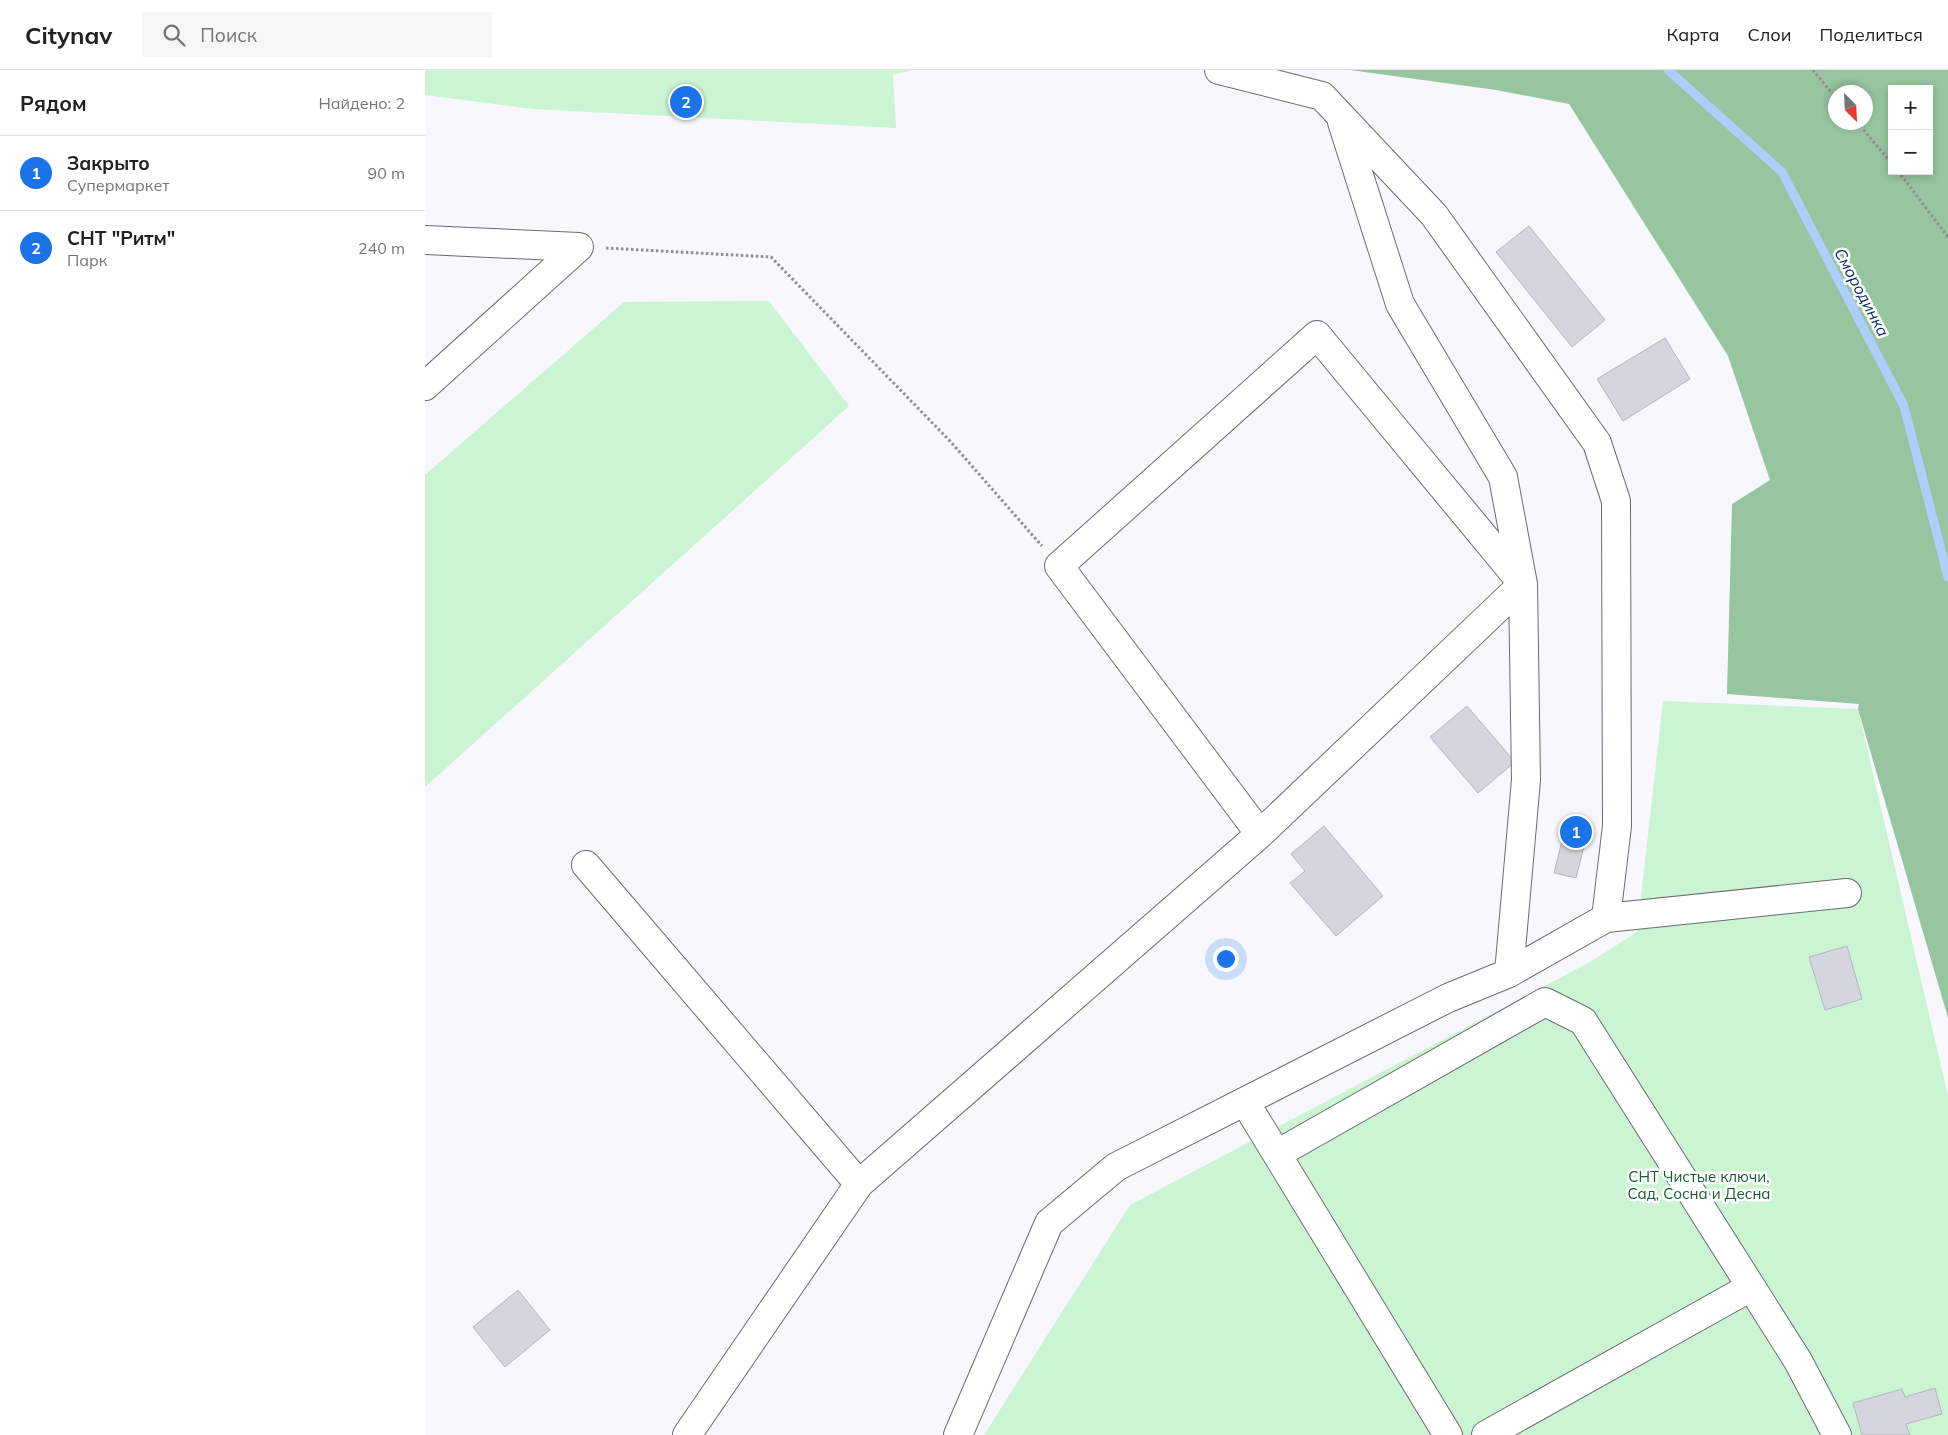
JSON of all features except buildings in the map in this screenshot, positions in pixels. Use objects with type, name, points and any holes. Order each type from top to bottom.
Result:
[{"type":"street","points":[[1219,70],[1322,96],[1434,215],[1597,443],[1616,501],[1617,826],[1606,918]]},
{"type":"street","points":[[1340,114],[1400,304],[1503,477],[1523,584],[1526,780],[1509,973]]},
{"type":"street","points":[[425,240],[579,247]]},
{"type":"street","points":[[425,386],[579,247]]},
{"type":"street","points":[[1261,834],[1059,566],[1317,335],[1523,584]]},
{"type":"street","points":[[687,1435],[859,1184],[1261,834],[1523,584]]},
{"type":"street","points":[[586,865],[859,1184]]},
{"type":"street","points":[[958,1435],[1049,1223],[1116,1167],[1448,998],[1509,973],[1606,918],[1847,893]]},
{"type":"street","points":[[1277,1154],[1545,1002],[1583,1021],[1798,1361],[1837,1435]]},
{"type":"street","points":[[1245,1102],[1449,1435]]},
{"type":"street","points":[[1487,1435],[1751,1287]]},
{"type":"path","points":[[1813,70],[1828,88]]},
{"type":"path","points":[[1864,130],[1888,159]]},
{"type":"path","points":[[1901,175],[1948,237]]},
{"type":"path","points":[[579,247],[771,257],[950,441],[1059,566]]},
{"type":"green space","points":[[425,70],[912,70],[893,75],[896,128],[532,109],[425,95]]},
{"type":"green space","points":[[1350,70],[1948,70],[1948,1018],[1858,709],[1859,704],[1727,694],[1732,504],[1770,480],[1728,356],[1569,104],[1496,90]]},
{"type":"green space","points":[[769,301],[849,406],[425,787],[425,475],[624,302]]},
{"type":"green space","name":"СНТ Чистые ключи, Сад, Сосна и Десна","points":[[1663,701],[1858,709],[1948,1096],[1948,1435],[984,1435],[1130,1205],[1590,962],[1637,932]]},
{"type":"waterway","name":"Смородинка","points":[[1668,70],[1782,172],[1904,406],[1948,577]]},
{"type":"place","name":"СНТ \"Ритм\"","points":[[686,102]]},
{"type":"place","name":"Закрыто","points":[[1576,832]]}]
